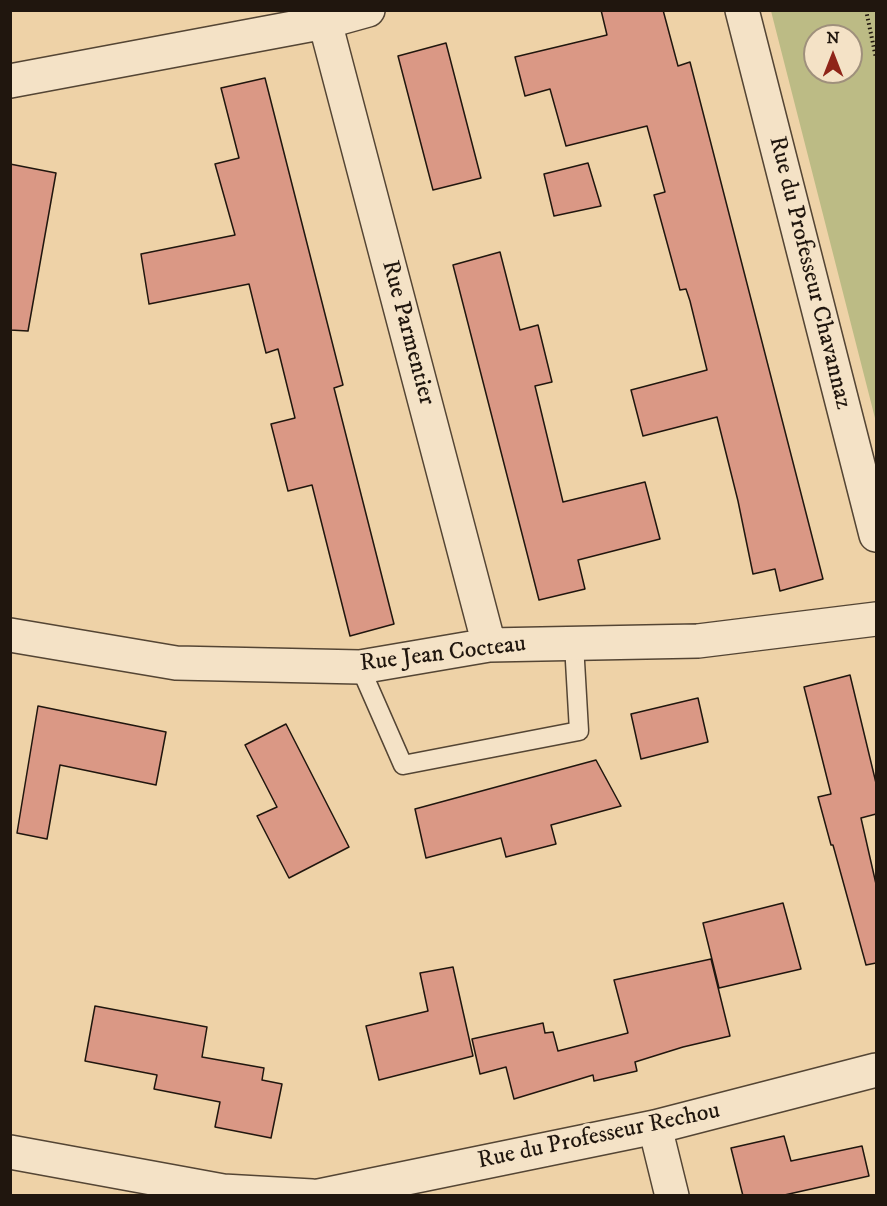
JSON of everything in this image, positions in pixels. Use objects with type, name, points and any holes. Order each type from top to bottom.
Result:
[{"type":"street","points":[[10,81],[326,22],[368,10]]},
{"type":"street","name":"Rue du Professeur Chavannaz","points":[[742,10],[876,535]]},
{"type":"street","name":"Rue Parmentier","points":[[326,22],[489,645]]},
{"type":"street","name":"Rue Jean Cocteau","points":[[10,635],[176,663],[360,667],[489,645],[698,641],[876,619]]},
{"type":"street","name":"Rue du Professeur Rechou","points":[[319,1196],[656,1127],[876,1070]]},
{"type":"street","points":[[656,1127],[672,1196]]},
{"type":"street","points":[[10,1152],[224,1193],[312,1196]]},
{"type":"lane","points":[[360,667],[403,765],[579,730],[574,644]]},
{"type":"path","points":[[866,10],[876,58]]},
{"type":"shaded area","points":[[771,11],[876,11],[876,422]]},
{"type":"building","points":[[601,10],[663,10],[678,66],[690,62],[823,579],[780,591],[775,569],[753,574],[717,417],[643,436],[631,390],[707,370],[690,301],[686,289],[680,290],[654,195],[665,192],[647,126],[566,146],[550,89],[525,96],[515,57],[607,35]]},
{"type":"building","points":[[446,43],[481,178],[433,190],[398,56]]},
{"type":"building","points":[[265,78],[343,385],[334,388],[394,624],[350,636],[312,485],[288,491],[271,424],[295,418],[278,349],[266,353],[249,284],[149,304],[141,254],[235,235],[215,164],[239,158],[221,88]]},
{"type":"building","points":[[588,163],[601,206],[554,216],[544,174]]},
{"type":"building","points":[[10,164],[56,173],[28,331],[10,330]]},
{"type":"building","points":[[500,252],[520,330],[538,325],[552,382],[535,386],[563,502],[645,482],[660,539],[578,560],[585,589],[539,600],[453,265]]},
{"type":"building","points":[[850,675],[876,783],[876,814],[861,818],[876,884],[876,963],[866,965],[818,797],[831,794],[804,687]]},
{"type":"building","points":[[698,698],[708,742],[641,759],[631,714]]},
{"type":"building","points":[[38,706],[166,732],[156,785],[60,765],[47,839],[17,833]]},
{"type":"building","points":[[286,724],[349,847],[289,878],[257,816],[277,807],[245,745]]},
{"type":"building","points":[[596,760],[621,806],[551,825],[556,844],[506,857],[501,838],[426,858],[415,809]]},
{"type":"building","points":[[783,903],[801,969],[719,988],[703,923]]},
{"type":"building","points":[[711,959],[730,1036],[635,1062],[637,1071],[594,1081],[593,1075],[514,1099],[506,1067],[480,1074],[472,1039],[543,1023],[545,1033],[553,1032],[558,1051],[628,1033],[614,980]]},
{"type":"building","points":[[453,967],[473,1056],[379,1080],[366,1026],[428,1011],[420,973]]},
{"type":"building","points":[[95,1006],[207,1027],[202,1057],[264,1068],[262,1080],[282,1084],[271,1138],[215,1127],[220,1102],[154,1089],[157,1075],[85,1061]]},
{"type":"building","points":[[784,1136],[791,1161],[862,1146],[869,1176],[780,1196],[743,1196],[731,1148]]}]
